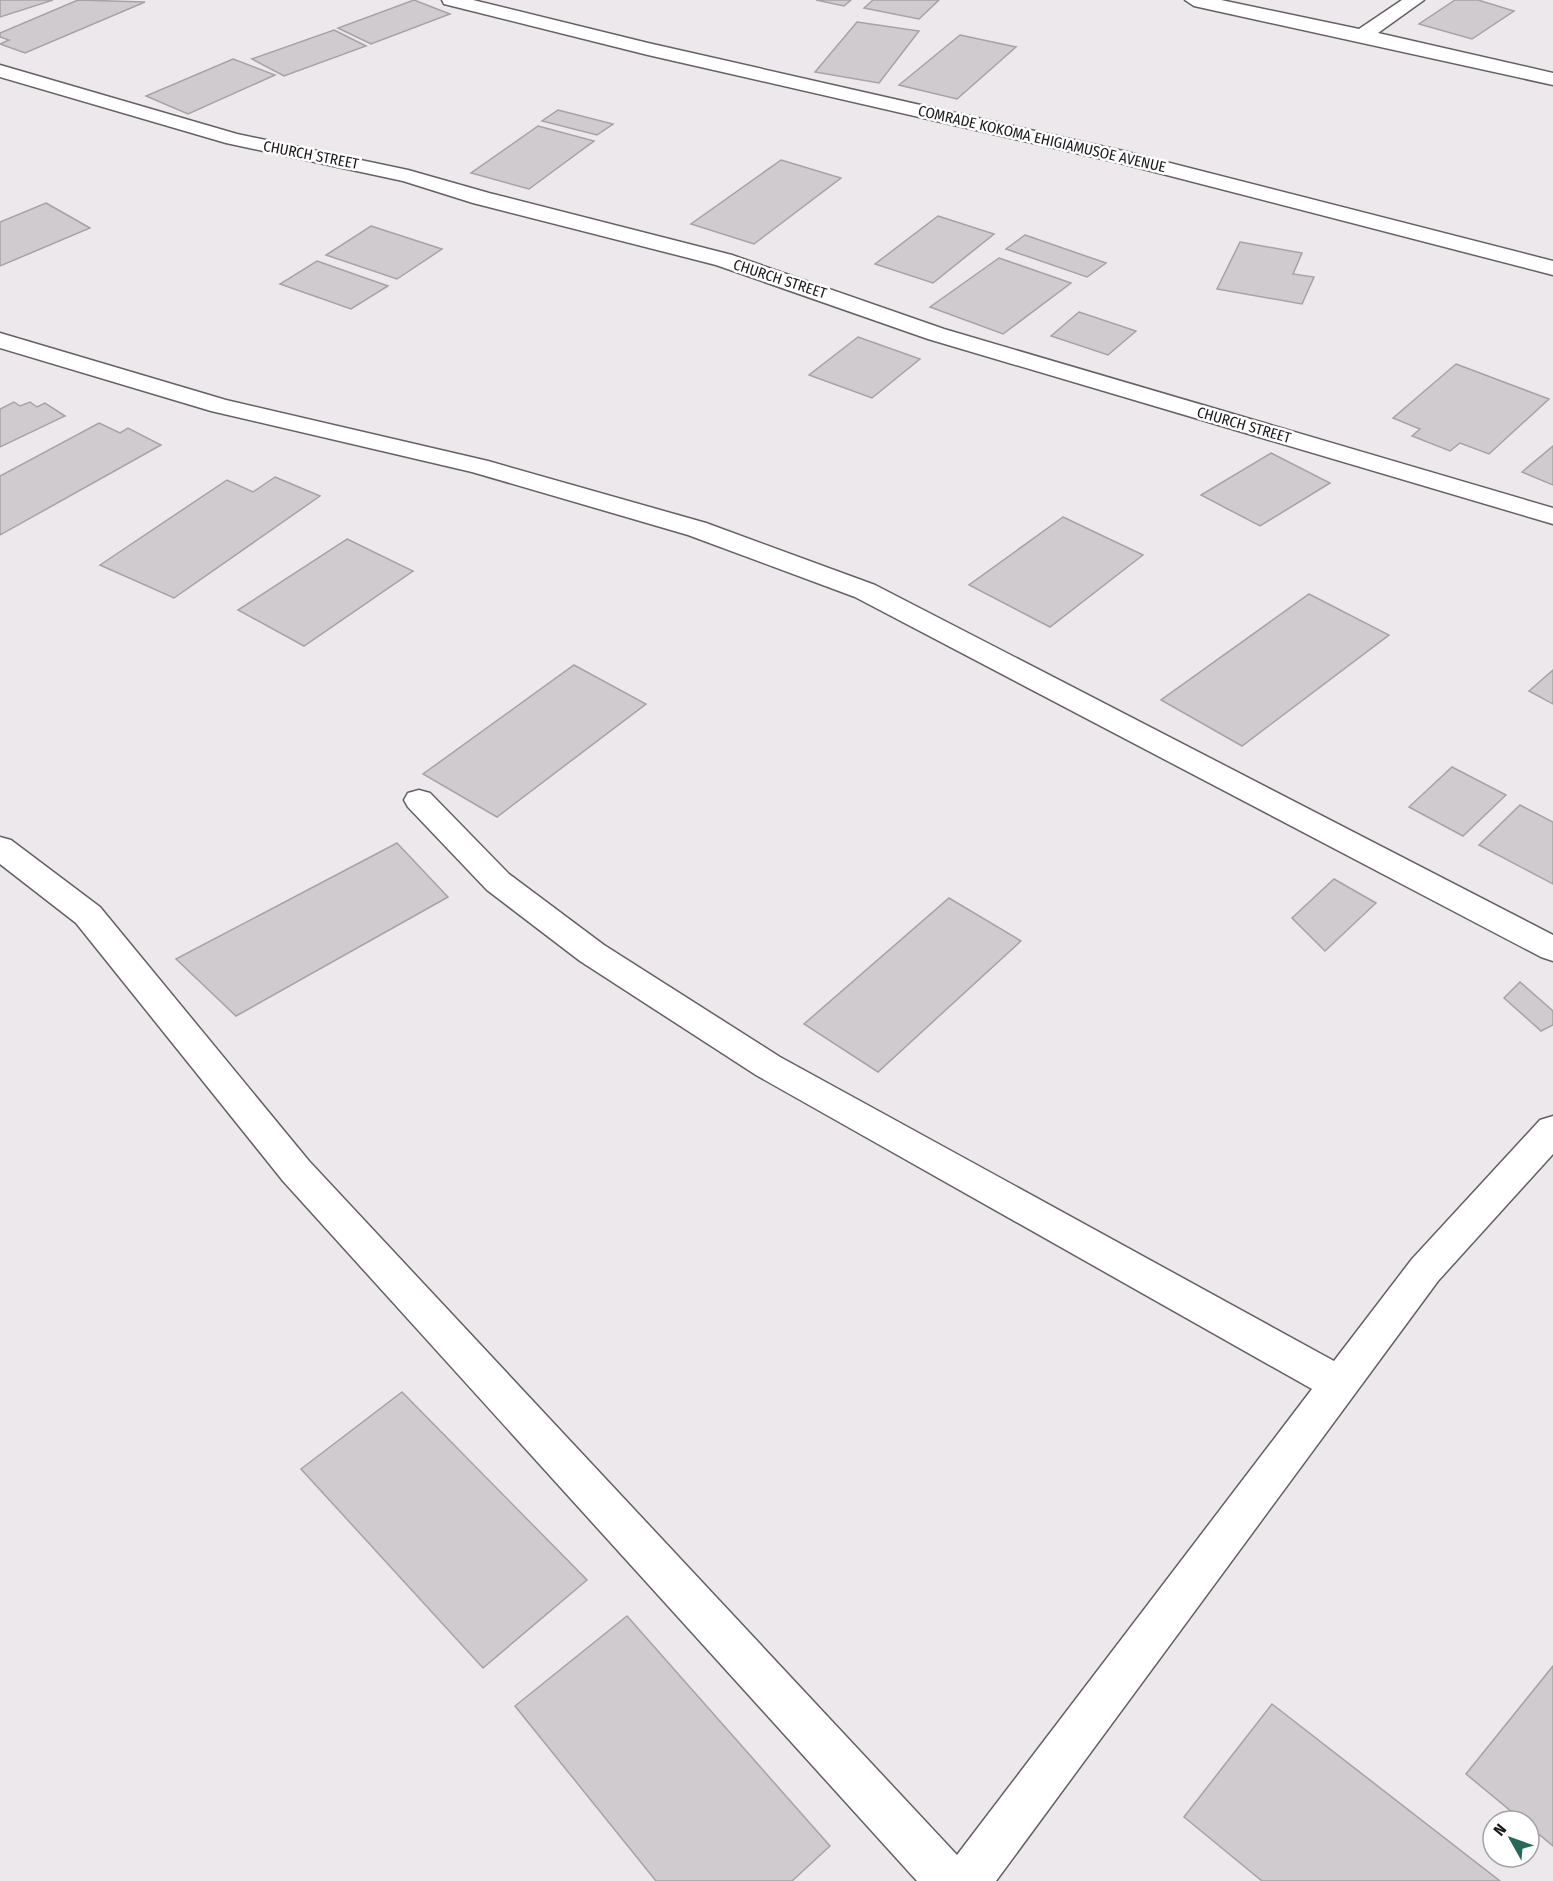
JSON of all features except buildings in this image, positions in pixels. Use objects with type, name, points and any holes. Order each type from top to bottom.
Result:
[{"type":"street","name":"COMRADE KOKOMA EHIGIAMUSOE AVENUE","points":[[451,0],[1123,157],[1553,268]]},
{"type":"street","points":[[1194,0],[1362,34],[1553,79]]},
{"type":"street","points":[[1362,34],[1415,0]]},
{"type":"street","name":"CHURCH STREET","points":[[0,71],[225,137],[408,176],[481,198],[724,260],[936,334],[1553,516]]},
{"type":"street","points":[[0,340],[220,405],[490,469],[697,529],[865,591],[1553,949]]},
{"type":"street","points":[[419,800],[498,882],[592,953],[758,1060],[1339,1384]]},
{"type":"street","points":[[0,848],[88,915],[296,1171],[949,1881]]},
{"type":"street","points":[[967,1881],[1425,1270],[1553,1130]]}]
